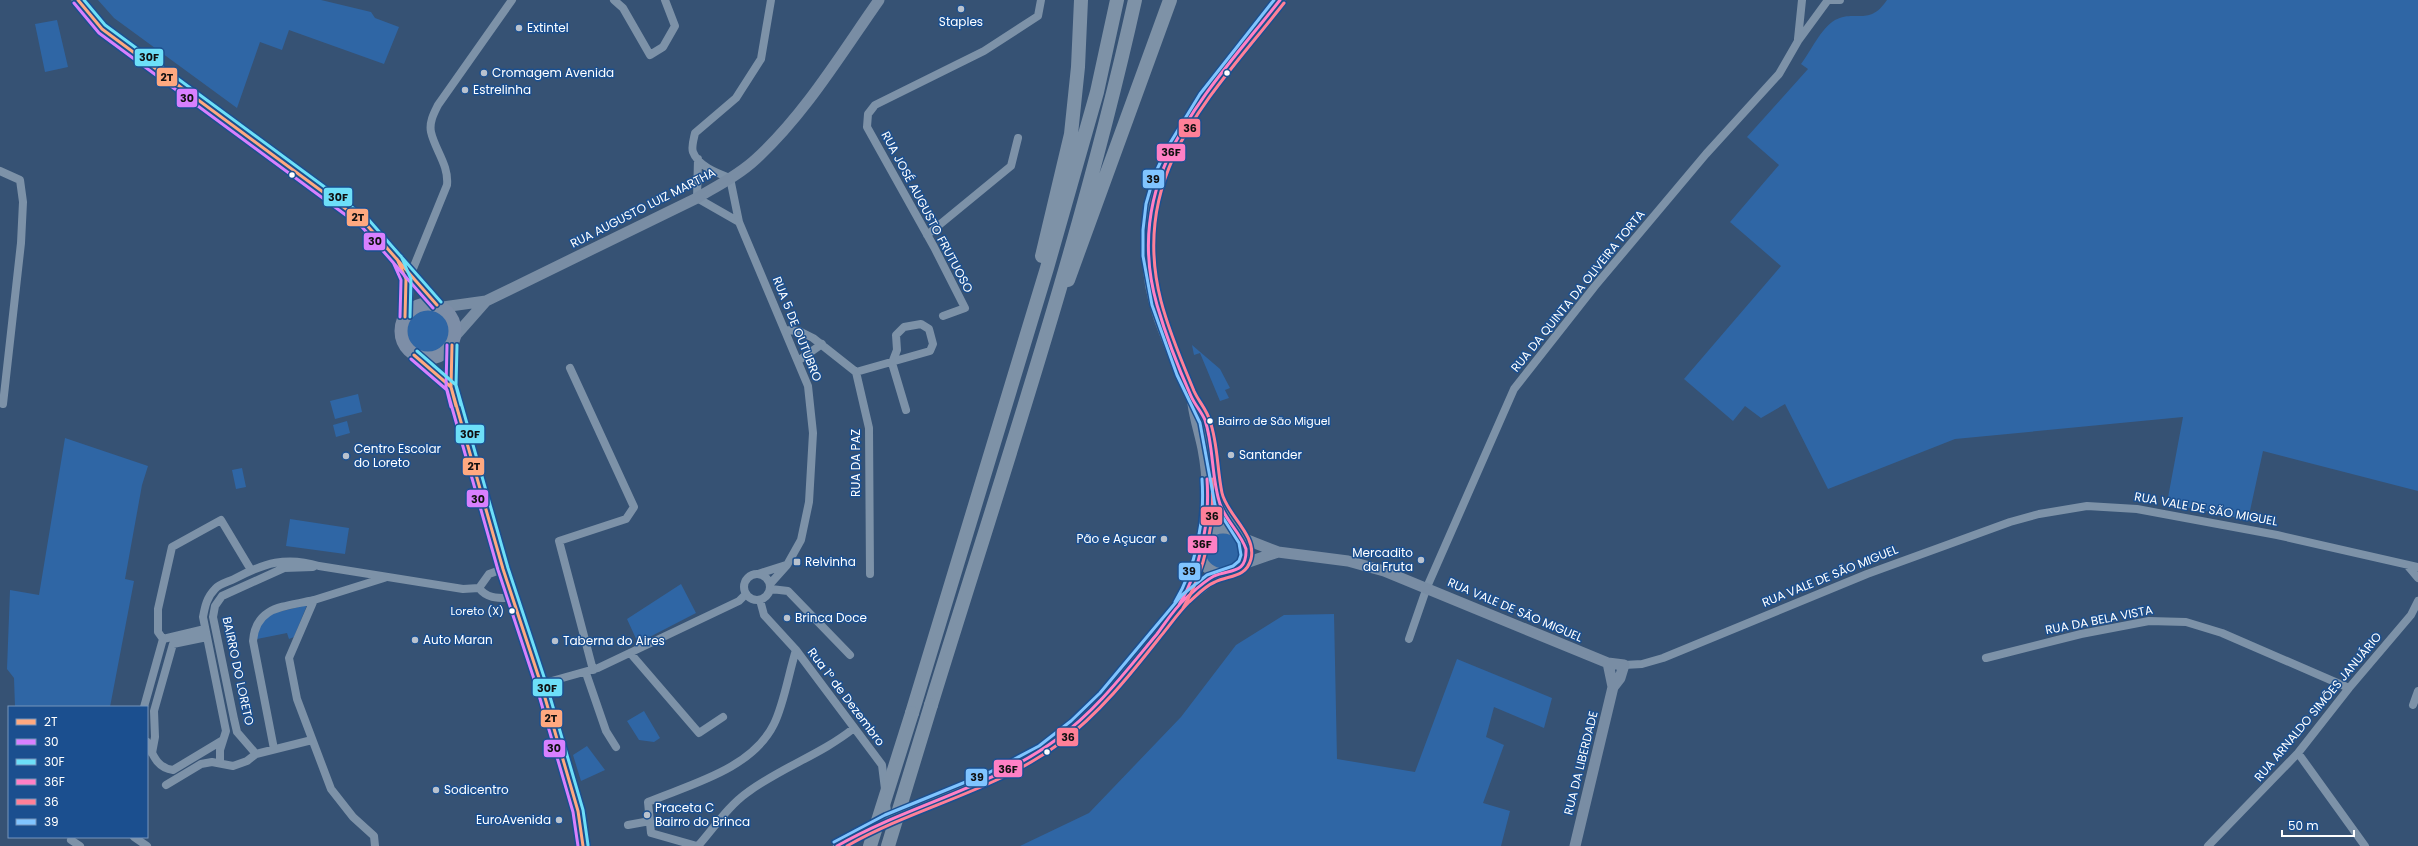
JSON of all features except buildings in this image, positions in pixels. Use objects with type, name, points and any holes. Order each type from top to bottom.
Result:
[{"type":"highway","points":[[1032,315],[1045,241],[1070,134],[1078,67],[1081,0]]},
{"type":"highway","points":[[870,846],[912,713],[1032,315],[1097,92],[1117,0]]},
{"type":"highway","points":[[888,846],[1050,320],[1114,94],[1135,0]]},
{"type":"highway","points":[[1050,320],[1076,262],[1170,0]]},
{"type":"main road","points":[[78,0],[102,29],[365,223],[389,248],[407,272],[440,306],[451,315],[455,324],[451,387],[503,569],[540,684],[578,811],[583,846]]},
{"type":"main road","points":[[407,272],[405,317],[401,327],[402,338],[406,348],[451,387]]},
{"type":"main road","points":[[405,317],[418,305],[440,306]]},
{"type":"main road","points":[[414,355],[424,358],[435,358],[445,353],[454,340]]},
{"type":"street","points":[[407,272],[447,185],[448,177],[431,132],[431,120],[438,105],[512,0]]},
{"type":"street","points":[[614,0],[623,8],[650,55],[663,47],[675,26],[665,0]]},
{"type":"street","points":[[730,178],[712,170],[698,160],[692,151],[695,133],[736,98],[761,59],[771,0]]},
{"type":"street","name":"RUA AUGUSTO LUIZ MARTHA","points":[[440,306],[486,301],[697,198],[730,178],[755,160],[791,123],[879,0]]},
{"type":"street","name":"RUA JOSÉ AUGUSTO FRUTUOSO","points":[[943,316],[965,308],[927,235],[867,127],[868,114],[875,105],[984,51],[1038,16],[1041,0]]},
{"type":"street","points":[[1200,556],[1206,568],[1218,574],[1232,573],[1243,564],[1246,551],[1239,535],[1220,505],[1212,446],[1204,417],[1193,401],[1159,318],[1150,282],[1147,232],[1151,204],[1166,160],[1190,118],[1280,0]]},
{"type":"street","name":"RUA DA QUINTA DA OLIVEIRA TORTA","points":[[1798,41],[1802,0]]},
{"type":"street","points":[[1829,0],[1840,0]]},
{"type":"street","name":"RUA DA QUINTA DA OLIVEIRA TORTA","points":[[1409,639],[1427,587],[1514,389],[1595,286],[1690,172],[1779,74],[1798,41],[1829,0]]},
{"type":"street","points":[[927,235],[1011,166],[1018,138]]},
{"type":"street","points":[[698,160],[697,198],[739,222]]},
{"type":"street","points":[[0,171],[20,180],[23,202],[14,321],[3,404]]},
{"type":"street","name":"RUA 5 DE OUTUBRO","points":[[730,178],[739,222],[808,386],[813,441],[809,502],[801,540],[787,565],[770,586]]},
{"type":"street","name":"RUA AUGUSTO LUIZ MARTHA","points":[[454,340],[486,301]]},
{"type":"street","points":[[785,330],[799,331],[822,344],[856,372],[892,363],[930,351],[933,344],[929,329],[921,324],[904,327],[896,335],[897,350],[892,363],[906,410]]},
{"type":"street","points":[[798,361],[822,344]]},
{"type":"street","points":[[570,368],[634,507],[626,519],[558,541],[606,731],[616,747]]},
{"type":"street","name":"RUA DA PAZ","points":[[856,372],[869,428],[870,574]]},
{"type":"street","points":[[1182,603],[1200,556],[1208,511],[1208,486],[1203,448],[1195,419],[1193,401]]},
{"type":"street","name":"RUA VALE DE SÃO MIGUEL","points":[[1239,535],[1278,552],[1348,561],[1384,571],[1427,587],[1608,664],[1624,665],[1642,664],[1663,658],[1867,574],[2010,522],[2039,514],[2087,506],[2144,510],[2277,535],[2418,567]]},
{"type":"street","points":[[144,706],[163,639],[158,632],[158,608],[172,547],[221,520],[251,570]]},
{"type":"street","points":[[1203,539],[1214,529],[1229,529],[1239,535]]},
{"type":"street","name":"RUA VALE DE SÃO MIGUEL","points":[[1243,564],[1278,552]]},
{"type":"street","name":"BAIRRO DO LORETO","points":[[220,762],[220,750],[226,731],[203,617],[205,602],[215,588],[251,570],[284,560],[301,561],[319,566]]},
{"type":"street","points":[[540,684],[590,671],[631,654],[739,601],[746,594],[746,580],[754,575],[787,565]]},
{"type":"street","points":[[2407,565],[2418,578]]},
{"type":"street","points":[[319,566],[463,589],[479,588],[487,595],[494,598],[512,598]]},
{"type":"street","name":"BAIRRO DO LORETO","points":[[256,754],[237,732],[213,617],[215,606],[222,596],[284,568],[319,566]]},
{"type":"street","points":[[479,588],[489,574],[503,569]]},
{"type":"street","points":[[746,594],[750,598],[760,600],[767,596],[770,586],[768,579],[758,574]]},
{"type":"street","points":[[836,846],[888,819],[968,787],[1010,768],[1031,756],[1079,720],[1107,694],[1182,603],[1218,574]]},
{"type":"street","name":"BAIRRO DO LORETO","points":[[274,749],[253,641],[254,628],[265,613],[314,600],[386,577]]},
{"type":"street","points":[[770,586],[788,591],[850,655]]},
{"type":"street","points":[[314,600],[290,658],[297,699],[330,790],[353,817],[374,836],[375,846]]},
{"type":"street","name":"Rua 1º de Dezembro","points":[[760,600],[764,615],[796,650],[882,765],[888,819]]},
{"type":"street","name":"RUA ARNALDO SIMÕES JANUÁRIO","points":[[2208,846],[2298,753],[2349,688],[2415,613],[2418,601]]},
{"type":"street","name":"RUA DA BELA VISTA","points":[[1986,658],[2081,634],[2149,620],[2168,620],[2202,626],[2222,633],[2349,688]]},
{"type":"street","name":"BAIRRO DO LORETO","points":[[163,639],[206,633]]},
{"type":"street","name":"BAIRRO DO LORETO","points":[[152,753],[155,737],[154,711],[172,644],[206,633]]},
{"type":"street","points":[[796,650],[775,723],[762,745],[748,758],[724,770],[648,802],[651,833],[698,846],[731,807],[746,793],[771,776],[834,744],[854,728]]},
{"type":"street","points":[[631,654],[699,733],[723,718]]},
{"type":"street","name":"RUA DA LIBERDADE","points":[[1608,664],[1613,687]]},
{"type":"street","name":"RUA DA LIBERDADE","points":[[1575,846],[1613,687],[1620,678],[1624,665]]},
{"type":"street","points":[[2413,705],[2418,691]]},
{"type":"street","points":[[148,744],[156,762],[164,769],[173,770],[223,740]]},
{"type":"street","points":[[166,785],[201,764],[220,762],[233,766],[248,761],[256,754],[312,740]]},
{"type":"street","points":[[2298,753],[2365,846]]},
{"type":"street","points":[[628,825],[650,821]]},
{"type":"street","points":[[135,838],[147,846]]},
{"type":"street","points":[[71,840],[80,846]]},
{"type":"shaded area","points":[[98,0],[321,0],[371,12],[375,18],[399,27],[384,64],[289,30],[282,50],[260,42],[237,108],[114,18]]},
{"type":"shaded area","points":[[1887,0],[2418,0],[2418,491],[2263,451],[2248,520],[2167,503],[2183,417],[1955,439],[1828,489],[1785,404],[1761,418],[1745,406],[1733,421],[1684,379],[1781,266],[1730,222],[1779,165],[1747,137],[1808,69],[1801,64],[1825,28],[1835,20],[1842,17],[1862,16],[1874,13]]},
{"type":"shaded area","points":[[57,20],[68,67],[45,72],[35,24]]},
{"type":"shaded area","points":[[429,309],[441,313],[447,319],[451,331],[447,343],[441,349],[429,353],[417,349],[411,343],[407,331],[411,319],[417,313]]},
{"type":"shaded area","points":[[1192,345],[1220,369],[1230,388],[1225,390],[1229,398],[1220,401],[1200,353],[1194,355]]},
{"type":"shaded area","points":[[358,394],[362,412],[335,419],[330,401]]},
{"type":"shaded area","points":[[347,421],[350,433],[336,437],[333,425]]},
{"type":"shaded area","points":[[65,438],[148,466],[142,485],[125,579],[134,581],[110,706],[15,706],[14,678],[7,669],[10,590],[39,595]]},
{"type":"shaded area","points":[[242,468],[246,487],[236,489],[232,470]]},
{"type":"shaded area","points":[[290,519],[349,528],[345,554],[286,546]]},
{"type":"shaded area","points":[[1226,533],[1236,538],[1240,544],[1240,558],[1236,564],[1230,568],[1220,569],[1210,564],[1206,558],[1205,548],[1210,538],[1216,534]]},
{"type":"shaded area","points":[[681,584],[696,613],[638,643],[627,619]]},
{"type":"shaded area","points":[[307,605],[294,637],[289,639],[287,633],[257,639],[257,629],[266,615]]},
{"type":"shaded area","points":[[1334,614],[1337,759],[1415,772],[1457,659],[1552,698],[1544,728],[1494,707],[1486,737],[1504,745],[1483,803],[1510,811],[1501,846],[1020,846],[1089,813],[1181,717],[1236,645],[1284,615]]},
{"type":"shaded area","points":[[644,711],[660,738],[654,742],[639,740],[627,721]]},
{"type":"shaded area","points":[[587,746],[605,770],[581,781],[573,755]]},
{"type":"transit line","name":"2T","points":[[78,0],[102,29],[365,223],[437,305]]},
{"type":"transit line","name":"30F","points":[[84,0],[105,25],[368,219],[441,302]]},
{"type":"transit line","name":"39","points":[[834,842],[885,815],[990,772],[1039,746],[1071,721],[1100,693],[1182,595],[1207,575],[1233,566],[1239,561],[1241,555],[1239,543],[1215,505],[1200,423],[1177,375],[1152,305],[1143,256],[1143,230],[1146,204],[1154,176],[1167,148],[1200,94],[1274,0]]},
{"type":"transit line","name":"36F","points":[[837,846],[892,819],[1005,771],[1032,756],[1057,739],[1085,716],[1110,690],[1185,599],[1210,578],[1237,569],[1244,563],[1246,549],[1223,510],[1217,494],[1210,441],[1205,420],[1181,374],[1157,305],[1149,259],[1150,216],[1160,176],[1177,139],[1199,103],[1280,0]]},
{"type":"transit line","name":"30","points":[[74,3],[99,33],[362,227],[433,308]]},
{"type":"transit line","name":"36","points":[[847,846],[873,832],[1009,774],[1035,760],[1060,743],[1101,707],[1137,666],[1189,602],[1211,584],[1241,573],[1249,565],[1252,550],[1250,542],[1246,533],[1229,509],[1222,493],[1215,439],[1210,421],[1194,391],[1164,313],[1154,255],[1156,214],[1166,175],[1183,139],[1204,104],[1284,3]]},
{"type":"transit line","name":"30F","points":[[401,256],[411,279],[410,317]]},
{"type":"transit line","name":"2T","points":[[397,259],[406,279],[405,317]]},
{"type":"transit line","name":"30","points":[[393,262],[401,280],[400,317]]},
{"type":"transit line","name":"30","points":[[447,345],[446,387],[451,407]]},
{"type":"transit line","name":"2T","points":[[452,345],[451,387],[456,406]]},
{"type":"transit line","name":"30F","points":[[457,345],[456,386],[461,405]]},
{"type":"transit line","name":"30F","points":[[417,351],[456,385],[508,568],[546,683],[583,810],[588,845]]},
{"type":"transit line","name":"2T","points":[[414,355],[451,387],[503,569],[541,684],[578,811],[583,846]]},
{"type":"transit line","name":"30","points":[[411,359],[447,390],[498,570],[536,685],[573,812],[578,846]]},
{"type":"transit line","name":"39","points":[[1175,602],[1194,559],[1198,543],[1202,511],[1202,479]]},
{"type":"transit line","name":"36F","points":[[1179,605],[1193,576],[1202,544],[1207,512],[1207,479]]},
{"type":"transit line","name":"36","points":[[1183,608],[1198,578],[1207,545],[1212,512],[1212,479]]},
{"type":"place","name":"Staples","points":[[961,9]]},
{"type":"place","name":"Extintel","points":[[519,28]]},
{"type":"place","name":"Cromagem Avenida","points":[[484,73]]},
{"type":"place","name":"Estrelinha","points":[[465,90]]},
{"type":"place","name":"Bairro de São Miguel","points":[[1210,421]]},
{"type":"place","name":"Santander","points":[[1231,455]]},
{"type":"place","name":"Centro Escolar do Loreto","points":[[346,456]]},
{"type":"place","name":"Pão e Açucar","points":[[1164,539]]},
{"type":"place","name":"Mercadito da Fruta","points":[[1421,560]]},
{"type":"place","name":"Relvinha","points":[[797,562]]},
{"type":"place","name":"Loreto (X)","points":[[512,611]]},
{"type":"place","name":"Brinca Doce","points":[[787,618]]},
{"type":"place","name":"Auto Maran","points":[[415,640]]},
{"type":"place","name":"Taberna do Aires","points":[[555,641]]},
{"type":"place","name":"Sodicentro","points":[[436,790]]},
{"type":"place","name":"Praceta C Bairro do Brinca","points":[[647,815]]},
{"type":"place","name":"EuroAvenida","points":[[559,820]]}]
